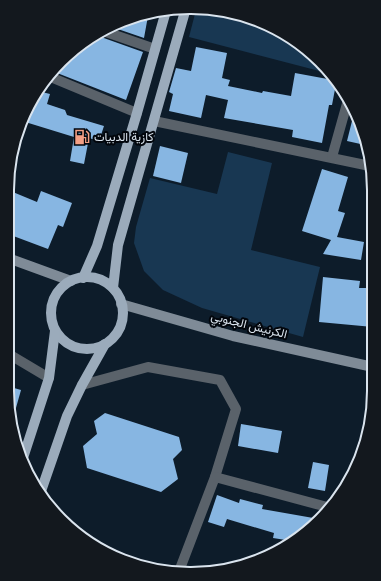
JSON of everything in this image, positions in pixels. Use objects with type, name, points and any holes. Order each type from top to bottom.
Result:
[{"type":"main road","points":[[113,288],[118,245],[184,14]]},
{"type":"main road","points":[[83,278],[97,246],[164,16]]},
{"type":"main road","points":[[14,260],[71,281]]},
{"type":"main road","points":[[83,278],[96,279],[113,288],[121,304],[123,316],[120,328],[114,337],[105,344],[94,349],[83,349],[72,346],[62,340],[55,331],[51,320],[51,309],[54,298],[61,288],[71,281],[83,278]]},
{"type":"main road","name":"الكرنيش الجنوبي","points":[[121,304],[232,336],[367,366]]},
{"type":"main road","points":[[25,452],[49,378],[55,331]]},
{"type":"main road","points":[[43,487],[67,416],[82,385],[105,344]]},
{"type":"street","points":[[110,33],[155,49]]},
{"type":"street","points":[[54,78],[137,113]]},
{"type":"street","points":[[332,157],[346,107]]},
{"type":"street","points":[[154,121],[365,165]]},
{"type":"street","points":[[14,357],[49,378]]},
{"type":"street","points":[[82,385],[148,367],[220,380],[236,409],[215,477],[181,567]]},
{"type":"street","points":[[215,477],[324,506]]},
{"type":"shaded area","points":[[195,14],[225,17],[247,23],[269,32],[298,50],[320,71],[189,37]]},
{"type":"shaded area","points":[[228,152],[272,163],[251,250],[320,267],[303,337],[202,308],[163,290],[144,271],[134,243],[136,227],[150,178],[217,194]]},
{"type":"building","points":[[147,19],[144,38],[118,29]]},
{"type":"building","points":[[103,38],[143,52],[126,100],[58,74],[83,50]]},
{"type":"building","points":[[196,47],[227,53],[222,78],[230,80],[228,86],[262,93],[263,91],[291,96],[295,73],[327,79],[335,89],[332,105],[329,105],[322,143],[292,137],[293,130],[224,118],[228,100],[206,95],[201,118],[169,111],[173,94],[169,92],[176,68],[191,71]]},
{"type":"building","points":[[44,92],[50,94],[47,104],[65,110],[67,115],[104,126],[99,141],[89,138],[84,164],[70,161],[74,137],[27,123]]},
{"type":"building","points":[[352,119],[361,144],[347,141]]},
{"type":"building","points":[[160,146],[188,153],[181,183],[153,176]]},
{"type":"building","points":[[322,169],[348,177],[338,211],[345,213],[337,237],[364,242],[361,260],[323,254],[331,240],[302,231]]},
{"type":"building","points":[[41,191],[72,203],[63,227],[58,225],[48,249],[14,236],[14,192],[37,202]]},
{"type":"building","points":[[323,277],[360,281],[359,288],[367,288],[367,326],[319,322]]},
{"type":"building","points":[[14,388],[21,390],[15,410]]},
{"type":"building","points":[[105,413],[179,437],[182,450],[173,459],[178,479],[161,492],[87,468],[83,446],[97,434],[94,421]]},
{"type":"building","points":[[241,424],[282,431],[278,453],[238,446]]},
{"type":"building","points":[[313,462],[329,465],[325,491],[308,488]]},
{"type":"building","points":[[217,495],[239,503],[240,499],[263,505],[262,509],[312,518],[298,531],[284,540],[273,538],[274,533],[227,519],[224,527],[208,522]]},
{"type":"place","name":"كازية الدبيات","points":[[82,137]]}]
